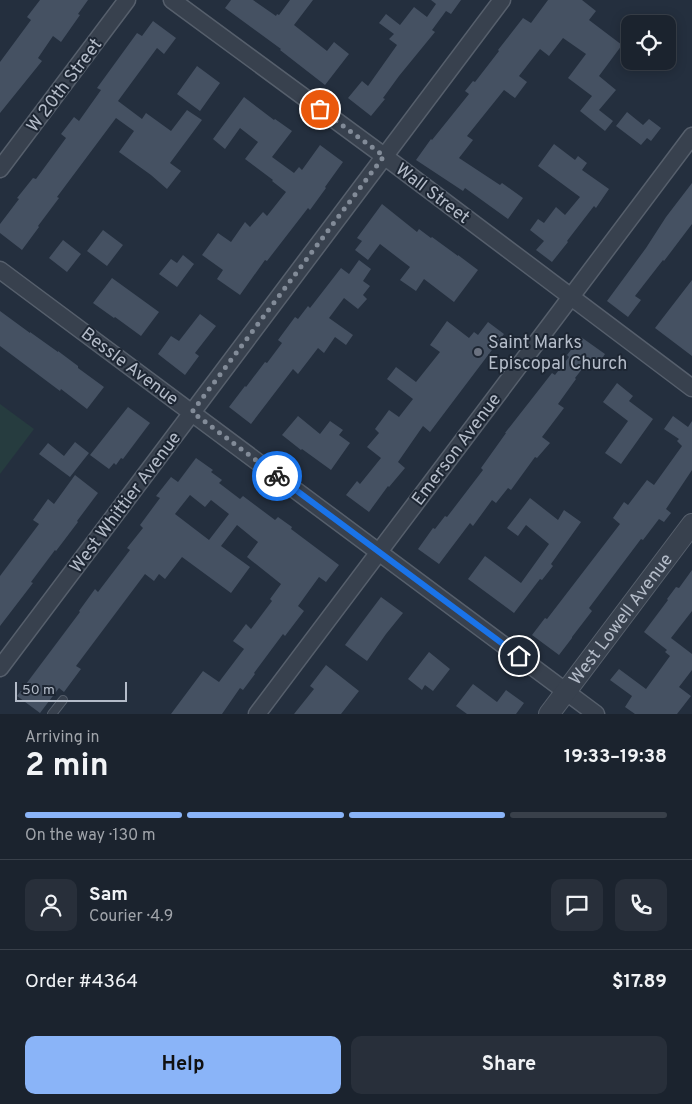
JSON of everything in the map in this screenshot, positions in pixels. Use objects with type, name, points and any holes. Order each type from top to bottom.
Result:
[{"type":"street","name":"W 20th Street","points":[[0,169],[127,0]]},
{"type":"street","name":"Wall Street","points":[[172,0],[384,156],[692,388]]},
{"type":"street","name":"West Whittier Avenue","points":[[1,664],[502,0]]},
{"type":"street","name":"Emerson Avenue","points":[[257,714],[692,136]]},
{"type":"street","name":"Bessle Avenue","points":[[0,270],[596,714]]},
{"type":"street","name":"West Lowell Avenue","points":[[549,714],[692,524]]},
{"type":"lane","points":[[52,714],[63,700]]},
{"type":"green space","points":[[0,404],[34,429],[0,474]]},
{"type":"building","points":[[40,0],[88,0],[61,42],[53,36],[38,58],[42,61],[0,113],[0,62],[31,20],[27,17]]},
{"type":"building","points":[[231,0],[253,0],[276,16],[277,14],[279,15],[290,0],[313,0],[294,25],[327,51],[334,42],[349,54],[325,85],[281,49],[225,8]]},
{"type":"building","points":[[431,0],[461,0],[451,14],[446,11],[432,30],[435,32],[399,76],[383,98],[385,99],[371,116],[348,98],[362,81],[368,86],[397,45],[389,39],[394,34],[379,23],[386,14],[400,25],[414,7],[427,17],[436,4]]},
{"type":"building","points":[[548,0],[582,0],[596,11],[589,20],[621,44],[599,76],[616,90],[599,110],[613,121],[605,131],[580,111],[592,96],[568,78],[586,54],[563,38],[549,56],[540,49],[519,76],[527,82],[515,98],[504,90],[467,136],[473,140],[459,158],[500,185],[502,183],[523,198],[508,219],[465,188],[463,191],[416,160],[469,94],[465,91],[473,81],[475,82],[523,18],[531,23]]},
{"type":"building","points":[[153,21],[176,38],[164,54],[157,48],[118,101],[142,119],[146,113],[171,131],[187,110],[202,120],[170,163],[181,171],[167,189],[119,152],[134,131],[116,118],[57,197],[59,198],[22,250],[0,233],[0,224],[19,199],[17,198],[33,178],[36,179],[66,138],[61,134],[74,117],[79,121],[101,90],[97,88],[137,33],[142,36]]},
{"type":"building","points":[[197,66],[220,83],[200,111],[177,94]]},
{"type":"building","points":[[244,97],[292,131],[272,157],[294,173],[299,167],[302,170],[320,145],[343,162],[310,210],[308,208],[267,261],[265,260],[240,295],[217,279],[223,270],[202,255],[218,233],[231,242],[245,222],[250,227],[263,212],[267,216],[286,192],[245,159],[258,142],[240,128],[225,149],[213,139]]},
{"type":"building","points":[[627,112],[643,125],[649,119],[661,128],[651,141],[647,138],[641,145],[616,126]]},
{"type":"building","points":[[554,144],[575,160],[578,156],[587,163],[582,170],[609,189],[552,262],[536,250],[544,241],[530,230],[538,219],[544,223],[556,207],[565,215],[580,197],[538,166]]},
{"type":"building","points":[[692,183],[692,224],[635,296],[641,300],[628,317],[607,301]]},
{"type":"building","points":[[382,204],[417,232],[419,229],[432,237],[478,270],[454,302],[424,279],[416,291],[400,280],[410,267],[380,244],[368,260],[355,250],[362,241],[357,238]]},
{"type":"building","points":[[103,230],[123,245],[107,266],[87,251]]},
{"type":"building","points":[[63,240],[81,254],[67,272],[49,258]]},
{"type":"building","points":[[183,255],[194,264],[177,287],[159,274],[171,259],[177,263]]},
{"type":"building","points":[[359,260],[371,269],[363,281],[370,286],[363,295],[367,299],[358,309],[344,298],[329,318],[353,335],[346,345],[335,337],[324,353],[318,348],[298,374],[293,369],[251,424],[229,407],[282,343],[278,340],[295,317],[298,319],[308,306],[310,308],[341,268],[349,274]]},
{"type":"building","points":[[112,278],[159,312],[141,336],[93,303]]},
{"type":"building","points":[[692,280],[692,356],[655,328]]},
{"type":"building","points":[[0,311],[58,351],[104,387],[87,409],[0,346]]},
{"type":"building","points":[[200,314],[216,326],[195,353],[199,356],[185,375],[158,354],[171,336],[179,341]]},
{"type":"building","points":[[447,321],[469,338],[474,332],[478,335],[488,322],[504,334],[430,432],[423,426],[398,462],[405,468],[388,486],[369,512],[346,495],[357,481],[360,484],[381,458],[367,447],[379,433],[375,429],[389,410],[399,417],[413,399],[387,379],[396,367],[416,382],[440,352],[430,345]]},
{"type":"building","points":[[581,337],[605,354],[598,365],[590,359],[558,404],[564,408],[542,437],[550,443],[537,458],[535,457],[511,490],[508,488],[496,503],[492,500],[473,526],[470,523],[439,564],[418,549],[433,528],[435,529],[445,516],[447,517],[483,470],[481,468],[505,433],[552,373],[555,375]]},
{"type":"building","points":[[617,383],[633,396],[629,401],[653,419],[621,464],[605,453],[628,421],[603,402]]},
{"type":"building","points":[[128,407],[150,423],[123,459],[121,458],[116,465],[114,463],[109,469],[90,455]]},
{"type":"building","points":[[298,416],[320,434],[330,421],[343,430],[339,435],[350,443],[331,470],[282,435]]},
{"type":"building","points":[[673,416],[688,427],[692,421],[692,470],[666,509],[671,513],[664,522],[659,519],[643,540],[641,539],[589,608],[592,611],[559,655],[532,635],[545,618],[547,619],[620,524],[613,518],[624,502],[628,505],[647,480],[654,485],[682,446],[677,441],[679,439],[664,429]]},
{"type":"building","points":[[75,442],[89,453],[70,477],[39,454],[48,443],[64,456]]},
{"type":"building","points":[[196,458],[213,470],[211,472],[222,480],[219,483],[240,499],[243,496],[275,520],[278,517],[339,565],[326,582],[319,577],[298,606],[304,611],[285,636],[283,634],[243,690],[240,688],[222,714],[171,714],[203,671],[219,682],[244,649],[233,641],[246,624],[251,629],[272,601],[270,599],[281,584],[247,557],[258,542],[237,525],[221,546],[250,567],[231,593],[182,557],[165,579],[159,574],[154,581],[145,574],[76,666],[81,669],[64,692],[59,688],[40,713],[17,696],[95,589],[98,592],[130,550],[127,548],[143,528],[140,525],[160,498],[156,496],[171,477],[178,482]],"holes":[[[190,495],[205,507],[211,500],[229,514],[209,540],[175,514]]]},
{"type":"building","points":[[75,475],[98,493],[0,626],[0,576],[39,524],[33,520],[48,499],[54,504]]},
{"type":"building","points":[[530,498],[558,520],[564,510],[581,522],[551,564],[553,566],[542,580],[540,579],[514,613],[468,579],[485,556],[521,583],[549,544],[526,525],[518,536],[507,528]]},
{"type":"building","points":[[692,570],[692,611],[671,638],[692,654],[692,670],[679,687],[691,696],[677,714],[635,714],[625,707],[632,696],[610,680],[619,669],[646,689],[670,656],[665,652],[667,650],[644,632],[676,587],[679,588]]},
{"type":"building","points":[[381,597],[403,613],[367,661],[345,645]]},
{"type":"building","points":[[429,652],[450,669],[433,691],[425,685],[422,690],[408,679]]},
{"type":"building","points":[[326,665],[359,691],[341,714],[294,714],[314,689],[310,686]]},
{"type":"building","points":[[473,684],[497,702],[506,690],[524,703],[516,714],[467,714],[456,706]]},
{"type":"way so far","points":[[277,476],[192,412],[384,156],[320,109]]},
{"type":"place","name":"Saint Marks Episcopal Church","points":[[478,352]]},
{"type":"route","points":[[277,476],[519,656]]}]
